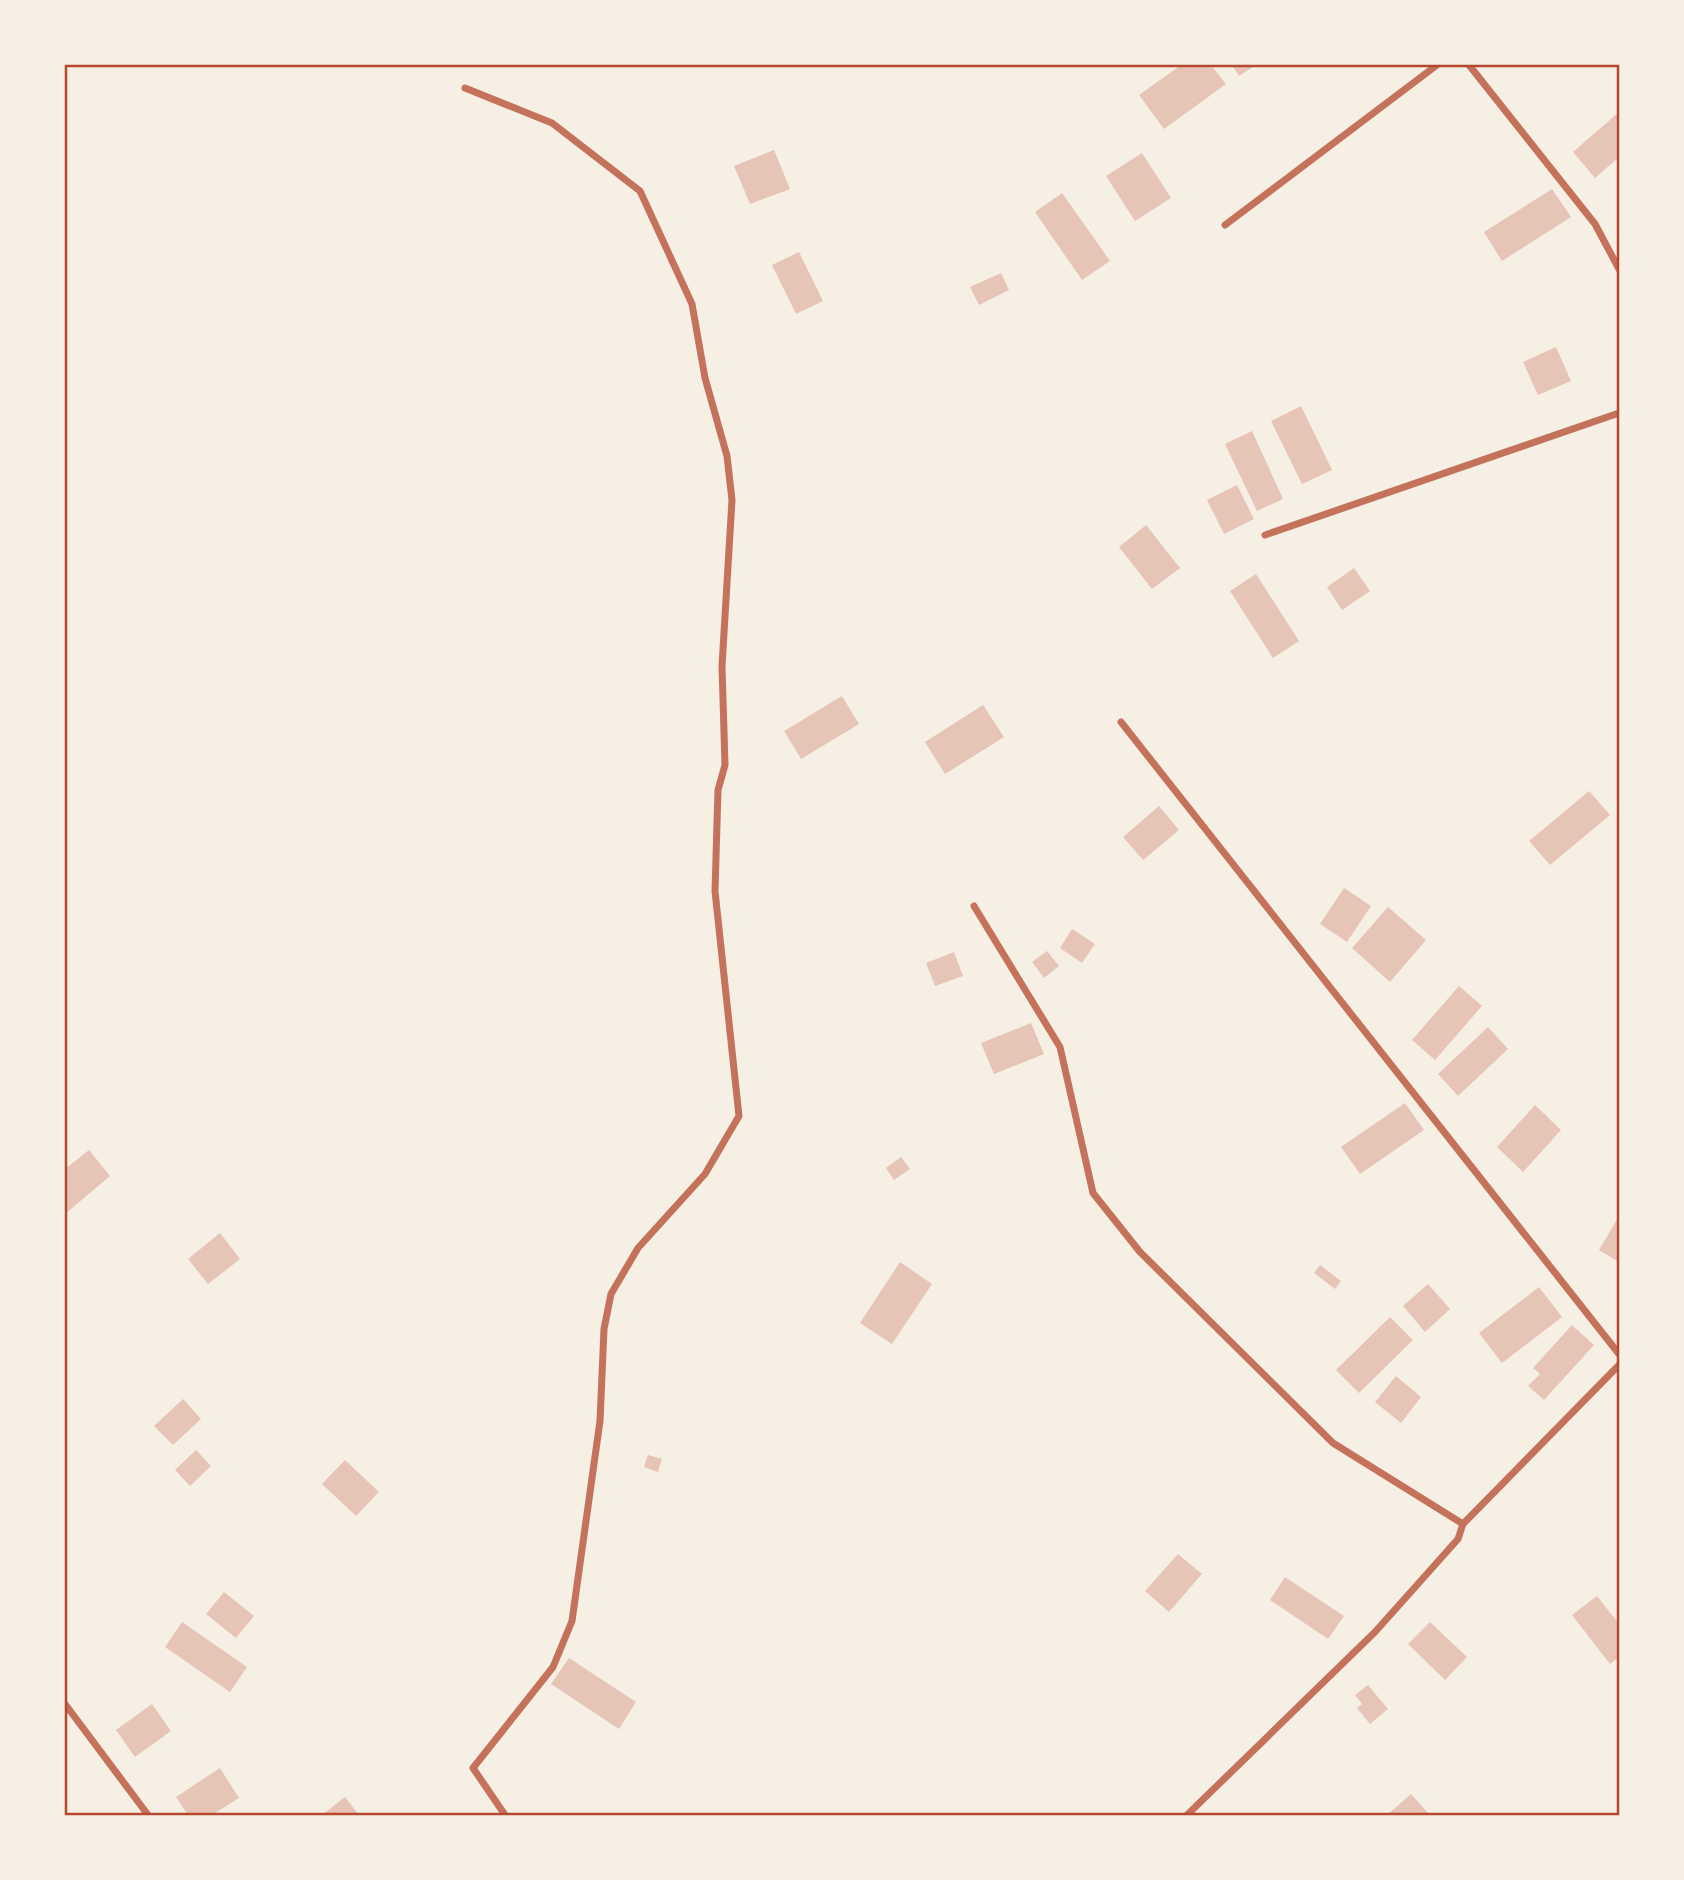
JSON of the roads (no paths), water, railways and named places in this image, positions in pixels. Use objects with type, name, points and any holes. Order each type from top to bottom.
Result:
[{"type":"street","points":[[1225,225],[1437,65]]},
{"type":"street","points":[[1469,65],[1595,224],[1619,269]]},
{"type":"street","points":[[465,88],[552,123],[640,191],[692,304],[705,378],[727,456],[732,500],[722,666],[725,765],[718,790],[715,891],[739,1115],[705,1174],[638,1248],[611,1294],[604,1329],[600,1421],[572,1621],[553,1667],[473,1768],[505,1815]]},
{"type":"street","points":[[1265,535],[1619,413]]},
{"type":"street","points":[[1121,722],[1619,1353]]},
{"type":"street","points":[[974,906],[1060,1047],[1093,1193],[1100,1203],[1140,1252],[1333,1443],[1463,1524]]},
{"type":"street","points":[[1187,1815],[1375,1632],[1458,1539],[1463,1524],[1619,1364]]},
{"type":"street","points":[[65,1704],[148,1815]]}]
